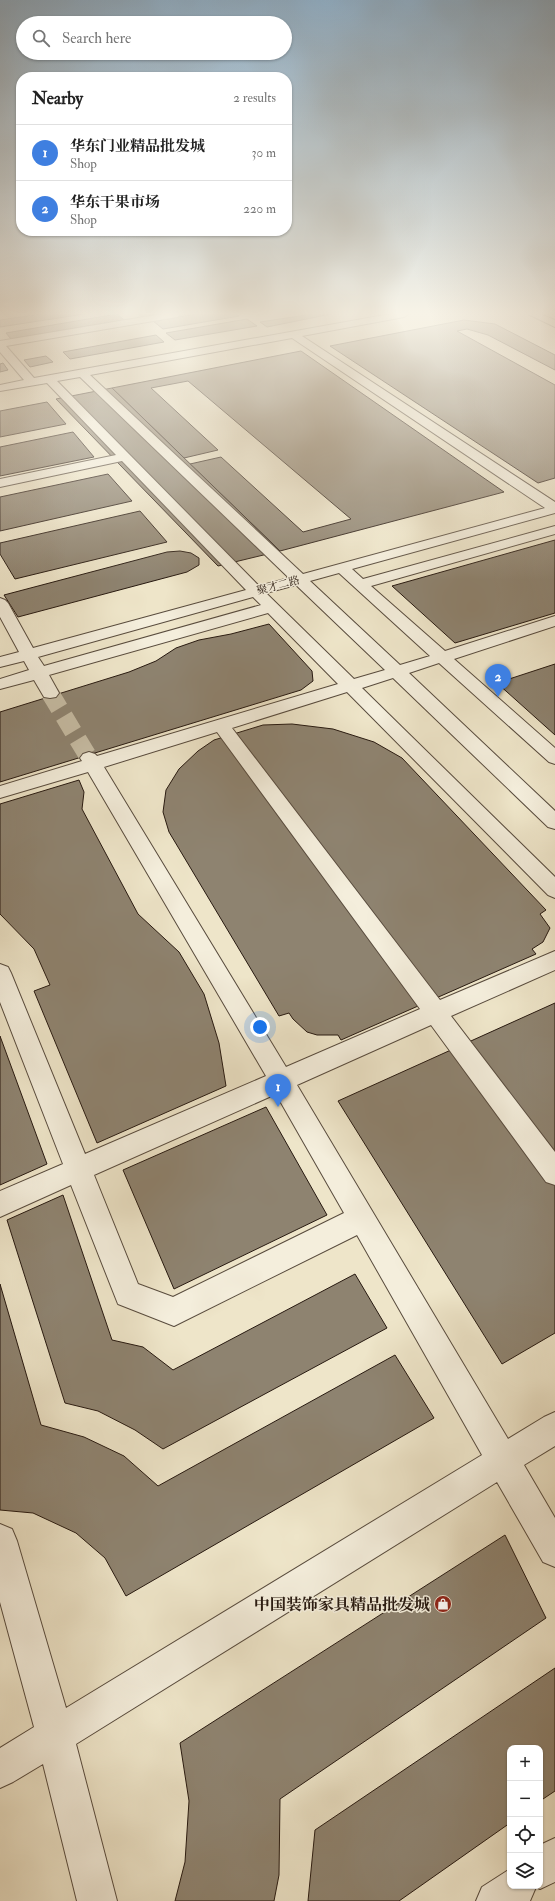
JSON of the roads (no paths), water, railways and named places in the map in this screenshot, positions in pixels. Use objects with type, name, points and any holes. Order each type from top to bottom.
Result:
[{"type":"street","points":[[72,403],[349,686],[555,890]]},
{"type":"street","points":[[113,403],[555,822]]},
{"type":"street","points":[[396,403],[555,508]]},
{"type":"street","points":[[0,483],[124,457]]},
{"type":"street","name":"聚才二路","points":[[0,662],[555,508]]},
{"type":"street","points":[[536,514],[555,526]]},
{"type":"street","points":[[360,584],[555,530]]},
{"type":"street","points":[[342,568],[555,758]]},
{"type":"street","points":[[0,603],[50,693]]},
{"type":"street","points":[[0,684],[271,607]]},
{"type":"street","points":[[0,792],[91,761],[396,672],[554,622]]},
{"type":"street","points":[[220,724],[555,1173]]},
{"type":"street","points":[[91,761],[281,1080],[361,1219],[504,1460],[555,1550]]},
{"type":"street","points":[[0,1204],[555,960]]},
{"type":"street","points":[[0,973],[80,1170],[128,1294],[174,1312],[361,1219]]},
{"type":"street","points":[[0,1768],[555,1428]]},
{"type":"street","points":[[0,1541],[55,1735],[97,1901]]},
{"type":"street","points":[[543,1867],[555,1858]]},
{"type":"street","points":[[496,1901],[513,1889]]},
{"type":"tunnel","points":[[50,693],[89,758]]},
{"type":"place","name":"华东干果市场","points":[[498,697]]},
{"type":"place","name":"华东门业精品批发城","points":[[278,1107]]},
{"type":"place","name":"中国装饰家具精品批发城","points":[[443,1604]]}]
